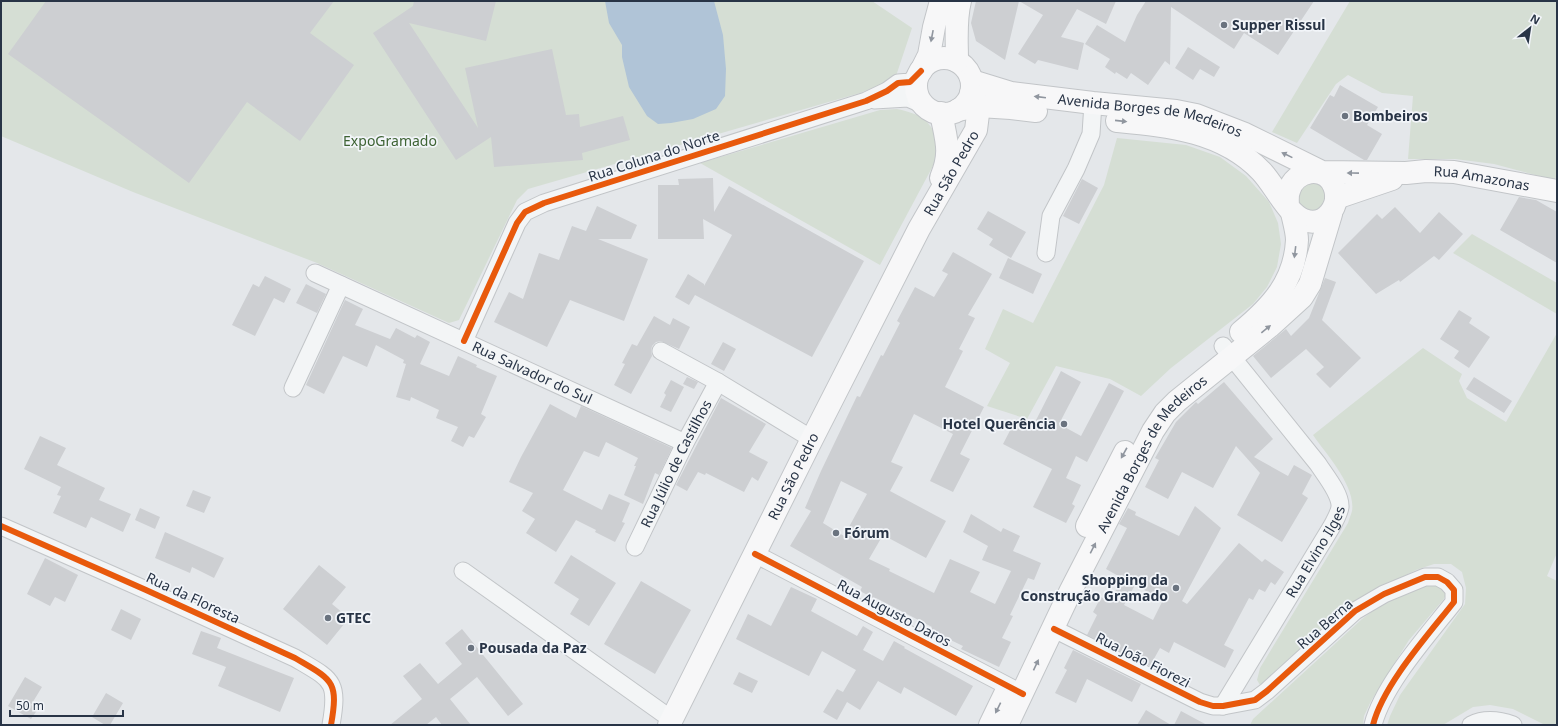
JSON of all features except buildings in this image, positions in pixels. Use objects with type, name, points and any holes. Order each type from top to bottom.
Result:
[{"type":"main road","points":[[941,1],[929,55],[917,81],[919,97],[941,109]]},
{"type":"main road","points":[[957,61],[956,34],[960,1]]},
{"type":"main road","points":[[921,71],[930,62],[936,59],[944,58],[957,61],[967,70],[974,93]]},
{"type":"main road","name":"Avenida Borges de Medeiros","points":[[974,93],[1011,108],[1092,111],[1176,111],[1196,116],[1245,134],[1322,172]]},
{"type":"main road","name":"Avenida Borges de Medeiros","points":[[941,109],[974,93],[1011,93],[1201,134],[1227,145],[1249,160],[1261,171],[1290,210],[1297,239],[1293,267],[1286,282],[1279,293],[1227,352]]},
{"type":"main road","name":"Rua São Pedro","points":[[670,722],[919,229],[976,130],[974,93]]},
{"type":"main road","points":[[976,130],[983,116],[1011,108]]},
{"type":"main road","name":"Rua São Pedro","points":[[919,229],[947,161],[948,148],[941,109]]},
{"type":"main road","name":"Rua Amazonas","points":[[1406,173],[1426,171],[1454,172],[1557,191]]},
{"type":"main road","points":[[1310,172],[1406,173],[1333,206],[1321,220],[1313,222],[1304,220],[1290,210],[1289,191],[1294,182],[1301,175],[1310,172]]},
{"type":"main road","points":[[1322,172],[1331,180],[1335,187],[1333,206]]},
{"type":"main road","name":"Avenida Borges de Medeiros","points":[[1007,725],[1016,690],[1064,587],[1114,487],[1143,420],[1155,404],[1170,389],[1269,327],[1302,297],[1310,284],[1333,206]]},
{"type":"main road","name":"Avenida Borges de Medeiros","points":[[990,725],[1016,690],[1054,629],[1064,587]]},
{"type":"street","name":"Rua Coluna do Norte","points":[[464,341],[517,223],[524,212],[544,203],[866,101],[887,91],[898,83],[910,82],[921,71]]},
{"type":"street","name":"Rua Coluna do Norte","points":[[866,101],[908,98],[941,109]]},
{"type":"street","points":[[1046,253],[1051,216],[1076,169],[1088,142],[1091,134],[1092,111]]},
{"type":"street","name":"Rua Salvador do Sul","points":[[315,273],[684,443]]},
{"type":"street","points":[[293,388],[342,285]]},
{"type":"street","points":[[661,351],[718,382],[812,439]]},
{"type":"street","name":"Rua Elvino Ilges","points":[[1223,706],[1332,526],[1340,506],[1332,485],[1318,464],[1227,352]]},
{"type":"street","name":"Rua Júlio de Castilhos","points":[[636,547],[684,443],[718,382]]},
{"type":"street","name":"Rua da Floresta","points":[[1,526],[146,590],[295,658],[310,667],[329,681],[333,688],[335,695],[331,725]]},
{"type":"street","name":"Rua Augusto Daros","points":[[755,554],[1016,690]]},
{"type":"street","points":[[463,571],[670,722]]},
{"type":"street","name":"Rua Berna","points":[[1223,706],[1255,700],[1267,691],[1355,611],[1384,594],[1425,577],[1438,577],[1447,582],[1454,590],[1454,602],[1395,680],[1376,712],[1373,725]]},
{"type":"street","name":"Rua João Fiorezi","points":[[1054,629],[1200,702],[1213,706],[1223,706]]},
{"type":"street","points":[[1471,725],[1479,721],[1497,720],[1513,725]]},
{"type":"green space","name":"ExpoGramado","points":[[1,1],[872,1],[912,28],[895,79],[860,93],[528,189],[517,200],[459,320],[449,323],[317,263],[133,192],[1,136]]},
{"type":"green space","points":[[1350,1],[1557,1],[1557,176],[1554,180],[1494,164],[1455,159],[1408,159],[1413,96],[1382,93],[1348,75],[1336,84],[1297,143],[1272,132]]},
{"type":"green space","points":[[897,109],[920,116],[925,120],[933,130],[940,146],[934,164],[880,265],[700,163],[880,110]]},
{"type":"green space","points":[[1117,138],[1186,145],[1220,157],[1246,176],[1269,202],[1278,223],[1281,244],[1277,267],[1267,287],[1253,304],[1171,368],[1141,396],[1110,379],[1056,366],[1027,419],[987,406],[1010,363],[985,349],[1003,309],[1033,323],[1104,185]]},
{"type":"green space","points":[[1318,180],[1330,198],[1314,213],[1299,206],[1299,186]]},
{"type":"green space","points":[[1472,234],[1557,283],[1557,314],[1453,253]]},
{"type":"green space","points":[[1557,333],[1557,553],[1547,576],[1557,581],[1557,725],[1545,725],[1513,709],[1490,705],[1473,707],[1443,725],[1387,725],[1400,695],[1465,604],[1466,588],[1462,572],[1451,564],[1434,564],[1416,570],[1377,590],[1344,610],[1260,685],[1257,680],[1260,668],[1348,523],[1352,511],[1352,501],[1345,481],[1313,435],[1423,348],[1462,374],[1459,381],[1467,398],[1506,422]]},
{"type":"green space","points":[[1427,583],[1438,583],[1448,592],[1409,640],[1371,701],[1364,716],[1363,725],[1250,725],[1253,719],[1362,619],[1389,599]]},
{"type":"water","points":[[605,1],[714,1],[723,35],[726,69],[725,96],[716,109],[693,119],[671,123],[658,124],[647,116],[629,87],[622,57],[622,45],[609,23]]},
{"type":"cycle path","points":[[464,341],[517,223],[525,212],[544,203],[866,101],[887,91],[898,83],[910,82],[921,71]]},
{"type":"cycle path","points":[[1,526],[295,658],[317,671],[325,677],[333,690],[334,699],[331,725]]},
{"type":"cycle path","points":[[755,554],[1023,694]]},
{"type":"cycle path","points":[[1054,629],[1200,702],[1213,706],[1223,706],[1255,700],[1267,691],[1355,611],[1384,594],[1425,577],[1438,577],[1447,582],[1454,590],[1454,602],[1396,677],[1378,710],[1373,725]]},
{"type":"place","name":"Supper Rissul","points":[[1224,25]]},
{"type":"place","name":"Bombeiros","points":[[1345,116]]},
{"type":"place","name":"Hotel Querência","points":[[1064,424]]},
{"type":"place","name":"Fórum","points":[[836,533]]},
{"type":"place","name":"Shopping da Construção Gramado","points":[[1176,588]]},
{"type":"place","name":"GTEC","points":[[328,618]]},
{"type":"place","name":"Pousada da Paz","points":[[471,648]]}]
